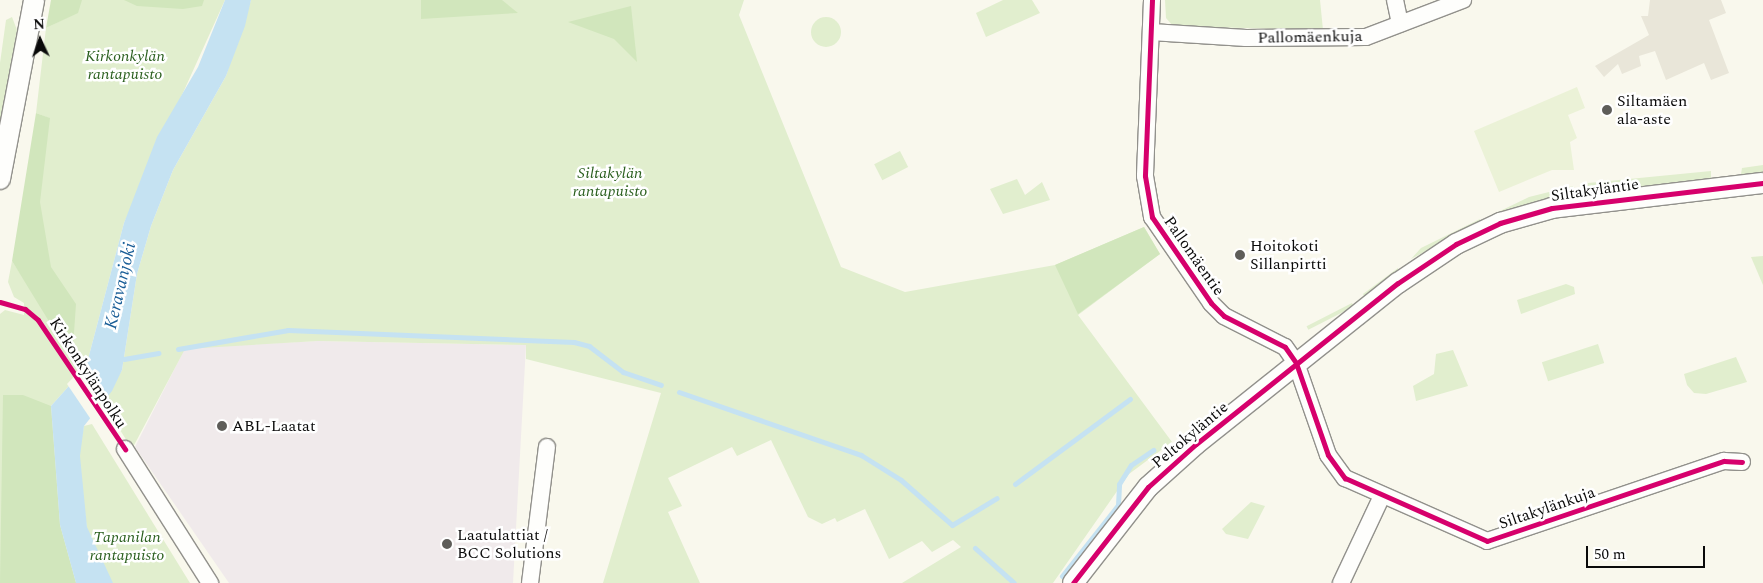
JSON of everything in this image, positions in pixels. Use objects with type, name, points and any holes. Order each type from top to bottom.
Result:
[{"type":"street","points":[[0,179],[34,0]]},
{"type":"street","name":"Pallomäentie","points":[[1152,0],[1145,176],[1152,217],[1211,303],[1224,316],[1285,348],[1296,363]]},
{"type":"street","points":[[1395,0],[1400,24]]},
{"type":"street","name":"Pallomäenkuja","points":[[1151,32],[1246,38],[1366,37],[1463,0]]},
{"type":"street","name":"Siltakyläntie","points":[[1296,363],[1444,251],[1500,223],[1583,202],[1763,183]]},
{"type":"street","name":"Siltakylänkuja","points":[[1296,363],[1334,466],[1345,478],[1487,541],[1724,461],[1742,462]]},
{"type":"street","name":"Peltokyläntie","points":[[1073,583],[1148,487],[1296,363]]},
{"type":"street","points":[[530,583],[546,447]]},
{"type":"street","name":"Kirkonkylänpolku","points":[[125,450],[210,583]]},
{"type":"street","points":[[1341,583],[1382,496]]},
{"type":"shaded area","points":[[1650,0],[1721,0],[1726,13],[1709,20],[1729,73],[1711,80],[1704,63],[1666,80],[1655,51],[1639,56],[1641,66],[1622,74],[1618,64],[1604,77],[1595,66],[1649,35],[1641,16],[1648,16]]},
{"type":"shaded area","points":[[318,341],[526,345],[513,583],[229,583],[135,447],[185,348]]},
{"type":"green space","points":[[51,0],[82,0],[78,13],[46,28]]},
{"type":"green space","name":"Kirkonkylän rantapuisto","points":[[73,0],[225,0],[124,223],[86,367],[51,406],[60,525],[76,583],[0,583],[0,314],[5,310],[24,315],[24,303],[14,297],[8,282],[12,261],[25,281],[49,118],[36,113],[46,28],[70,16]]},
{"type":"green space","points":[[124,0],[204,0],[202,6],[183,9],[137,6]]},
{"type":"green space","name":"Siltakylän rantapuisto","points":[[251,0],[744,0],[739,15],[841,267],[905,292],[1055,265],[1144,227],[1160,254],[1078,315],[1172,442],[1129,474],[1053,583],[902,583],[961,547],[953,540],[932,552],[922,541],[889,559],[865,509],[837,522],[835,518],[822,524],[808,517],[771,440],[737,456],[732,447],[668,478],[682,506],[668,512],[700,583],[603,583],[661,393],[526,359],[526,345],[318,341],[185,349],[132,449],[103,403],[122,370],[137,274],[151,226],[173,170],[226,76]]},
{"type":"green space","points":[[421,0],[502,0],[518,13],[421,19]]},
{"type":"green space","points":[[1003,0],[1032,0],[1040,13],[986,37],[976,13]]},
{"type":"green space","points":[[1165,0],[1320,0],[1323,30],[1173,26],[1166,18]]},
{"type":"green space","points":[[631,6],[637,62],[614,39],[568,22]]},
{"type":"green space","points":[[12,17],[17,30],[0,123],[0,63],[6,20]]},
{"type":"green space","points":[[826,17],[837,21],[841,32],[837,43],[826,47],[815,43],[811,32],[815,21]]},
{"type":"green space","points":[[1577,87],[1585,108],[1568,115],[1577,138],[1570,142],[1574,170],[1552,170],[1499,192],[1474,131]]},
{"type":"green space","points":[[36,113],[50,118],[40,202],[51,267],[76,304],[73,347],[61,341],[12,261]]},
{"type":"green space","points":[[900,151],[908,167],[882,180],[874,164]]},
{"type":"green space","points":[[1763,165],[1763,175],[1741,174],[1742,168]]},
{"type":"green space","points":[[1711,171],[1711,180],[1587,191],[1588,183]]},
{"type":"green space","points":[[1017,179],[1025,195],[1042,182],[1050,200],[1003,214],[990,189]]},
{"type":"green space","points":[[1573,186],[1575,195],[1496,213],[1529,197]]},
{"type":"green space","points":[[1480,219],[1479,223],[1411,259],[1421,248]]},
{"type":"green space","points":[[1144,227],[1160,254],[1078,314],[1055,265]]},
{"type":"green space","points":[[1763,256],[1763,285],[1751,257]]},
{"type":"green space","points":[[1398,268],[1398,272],[1365,298],[1363,294]]},
{"type":"green space","points":[[1566,284],[1574,287],[1575,294],[1521,314],[1517,300]]},
{"type":"green space","points":[[1352,303],[1354,307],[1308,330],[1307,326]]},
{"type":"green space","points":[[1598,344],[1604,363],[1548,381],[1542,362]]},
{"type":"green space","points":[[1453,350],[1468,386],[1416,401],[1413,386],[1434,374],[1436,354]]},
{"type":"green space","points":[[1736,357],[1747,382],[1706,394],[1694,393],[1687,385],[1684,374]]},
{"type":"green space","points":[[3,395],[23,395],[51,406],[60,525],[76,583],[0,583]]},
{"type":"green space","name":"Tapanilan rantapuisto","points":[[92,424],[190,583],[108,583],[88,538],[78,456],[84,426]]},
{"type":"green space","points":[[1251,502],[1265,506],[1248,539],[1226,534],[1222,529]]},
{"type":"water","name":"Keravanjoki","points":[[225,0],[251,0],[245,26],[226,76],[173,170],[151,226],[137,274],[122,370],[112,391],[84,426],[80,456],[87,527],[113,583],[76,583],[60,525],[51,406],[86,367],[124,223],[157,137],[198,67]]},
{"type":"pier","points":[[81,369],[104,405],[92,421],[67,384]]},
{"type":"waterway","points":[[178,349],[288,330],[574,342],[589,346],[623,372],[661,385]]},
{"type":"waterway","points":[[124,359],[158,353]]},
{"type":"waterway","points":[[679,392],[861,455],[901,480],[952,525],[997,498]]},
{"type":"waterway","points":[[1015,484],[1130,399]]},
{"type":"waterway","points":[[1062,576],[1118,505],[1119,484],[1131,465],[1153,450]]},
{"type":"waterway","points":[[975,548],[1014,583]]},
{"type":"cycle path","points":[[1152,0],[1145,176],[1152,217],[1211,303],[1224,316],[1285,347],[1296,363],[1328,455],[1345,478],[1487,541],[1724,461],[1742,462]]},
{"type":"cycle path","points":[[1073,583],[1148,487],[1196,444],[1398,283],[1456,244],[1500,223],[1552,208],[1763,183]]},
{"type":"cycle path","points":[[0,302],[25,309],[38,320],[125,449]]},
{"type":"place","name":"Siltamäen ala-aste","points":[[1607,110]]},
{"type":"place","name":"Hoitokoti Sillanpirtti","points":[[1240,255]]},
{"type":"place","name":"ABL-Laatat","points":[[222,426]]},
{"type":"place","name":"Laatulattiat / BCC Solutions","points":[[447,544]]}]
